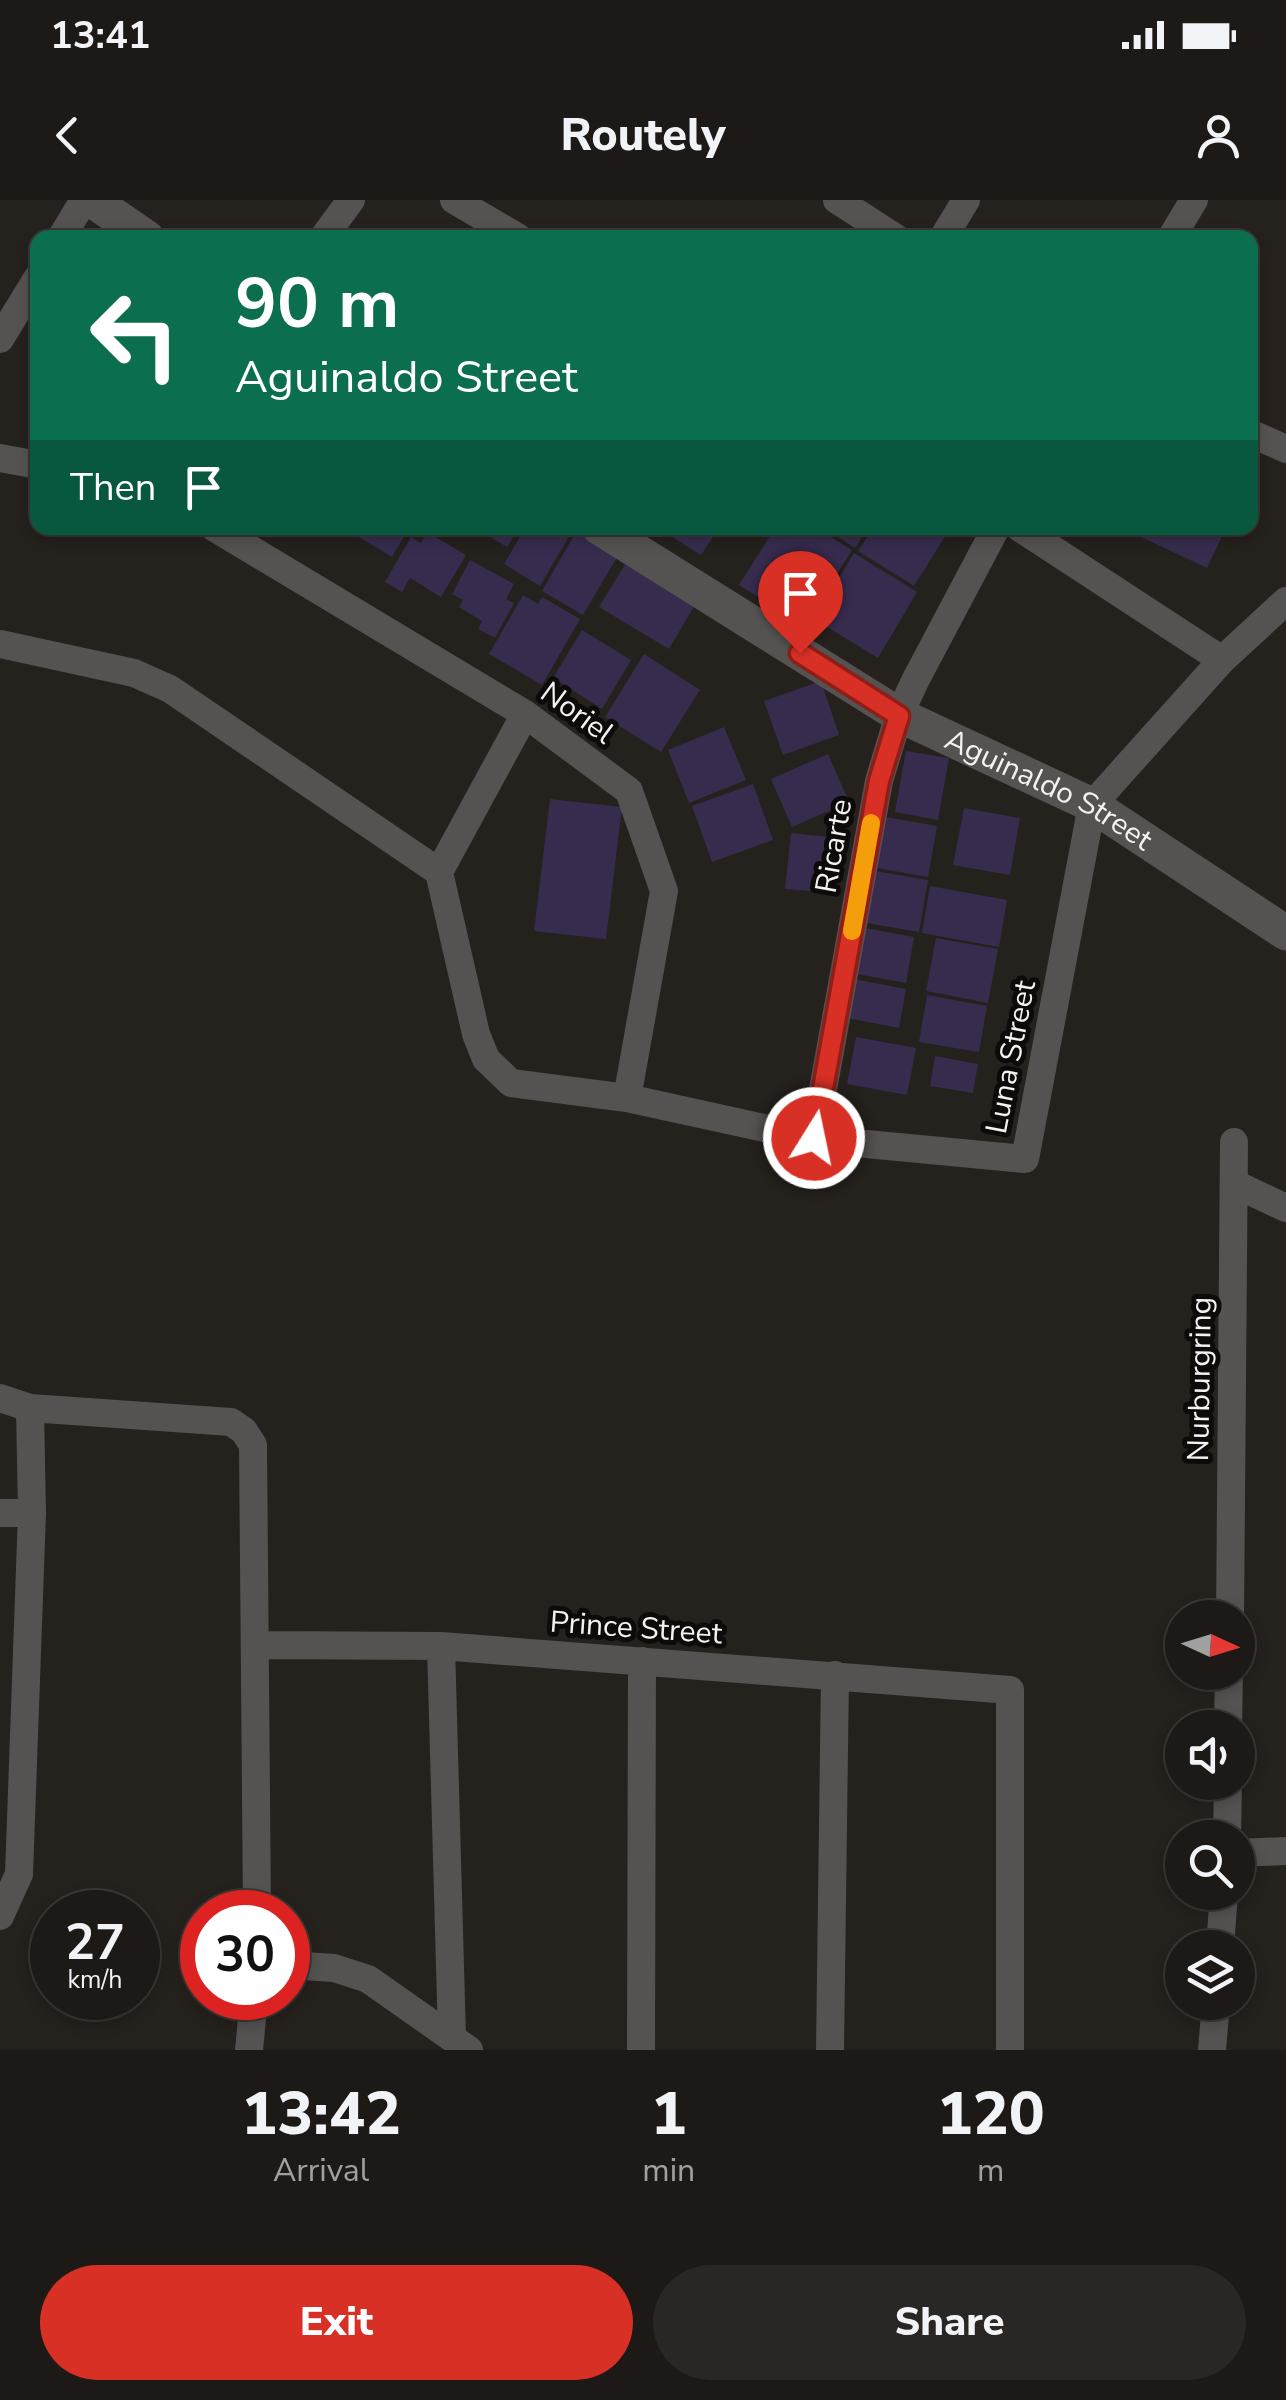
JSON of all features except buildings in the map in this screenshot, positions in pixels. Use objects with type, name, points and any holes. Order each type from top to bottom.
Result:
[{"type":"street","points":[[66,230],[84,200]]},
{"type":"street","points":[[92,200],[136,230]]},
{"type":"street","points":[[330,230],[351,200]]},
{"type":"street","points":[[454,200],[505,230]]},
{"type":"street","points":[[837,200],[884,230]]},
{"type":"street","points":[[948,230],[966,200]]},
{"type":"street","points":[[1176,230],[1194,200]]},
{"type":"street","points":[[0,339],[30,290]]},
{"type":"street","points":[[1258,437],[1286,449]]},
{"type":"street","points":[[0,458],[30,463]]},
{"type":"street","name":"Noriel","points":[[227,535],[525,714],[628,792],[664,891],[627,1098]]},
{"type":"street","name":"Aguinaldo Street","points":[[611,535],[899,716],[1092,806],[1286,933]]},
{"type":"street","name":"Ricarte","points":[[814,1138],[879,781],[899,716],[992,535]]},
{"type":"street","points":[[1031,535],[1222,660]]},
{"type":"street","points":[[1092,806],[1222,660],[1286,601]]},
{"type":"street","points":[[0,644],[134,674],[170,689],[439,872],[525,714]]},
{"type":"street","name":"Luna Street","points":[[439,872],[476,1034],[486,1059],[511,1083],[627,1098],[814,1138],[1024,1159],[1092,806]]},
{"type":"street","name":"Nurburgring","points":[[1230,1600],[1234,1142]]},
{"type":"street","points":[[1234,1184],[1286,1208]]},
{"type":"street","points":[[0,1398],[30,1408],[231,1422],[253,1444],[257,1890]]},
{"type":"street","points":[[0,1916],[19,1874],[32,1512],[30,1408]]},
{"type":"street","points":[[0,1513],[32,1512]]},
{"type":"street","name":"Prince Street","points":[[256,1645],[441,1646],[1010,1690],[1010,2050]]},
{"type":"street","points":[[441,1646],[460,2044]]},
{"type":"street","points":[[641,2050],[642,1662]]},
{"type":"street","points":[[830,2050],[835,1675]]},
{"type":"street","points":[[1255,1852],[1286,1850]]},
{"type":"street","points":[[310,1967],[334,1968],[368,1980],[460,2044]]},
{"type":"street","points":[[249,2050],[252,2020]]},
{"type":"street","points":[[1212,2050],[1214,2020]]},
{"type":"slow traffic","points":[[852,931],[871,823]]},
{"type":"route","points":[[800,653],[899,716],[879,781],[814,1138]]}]
